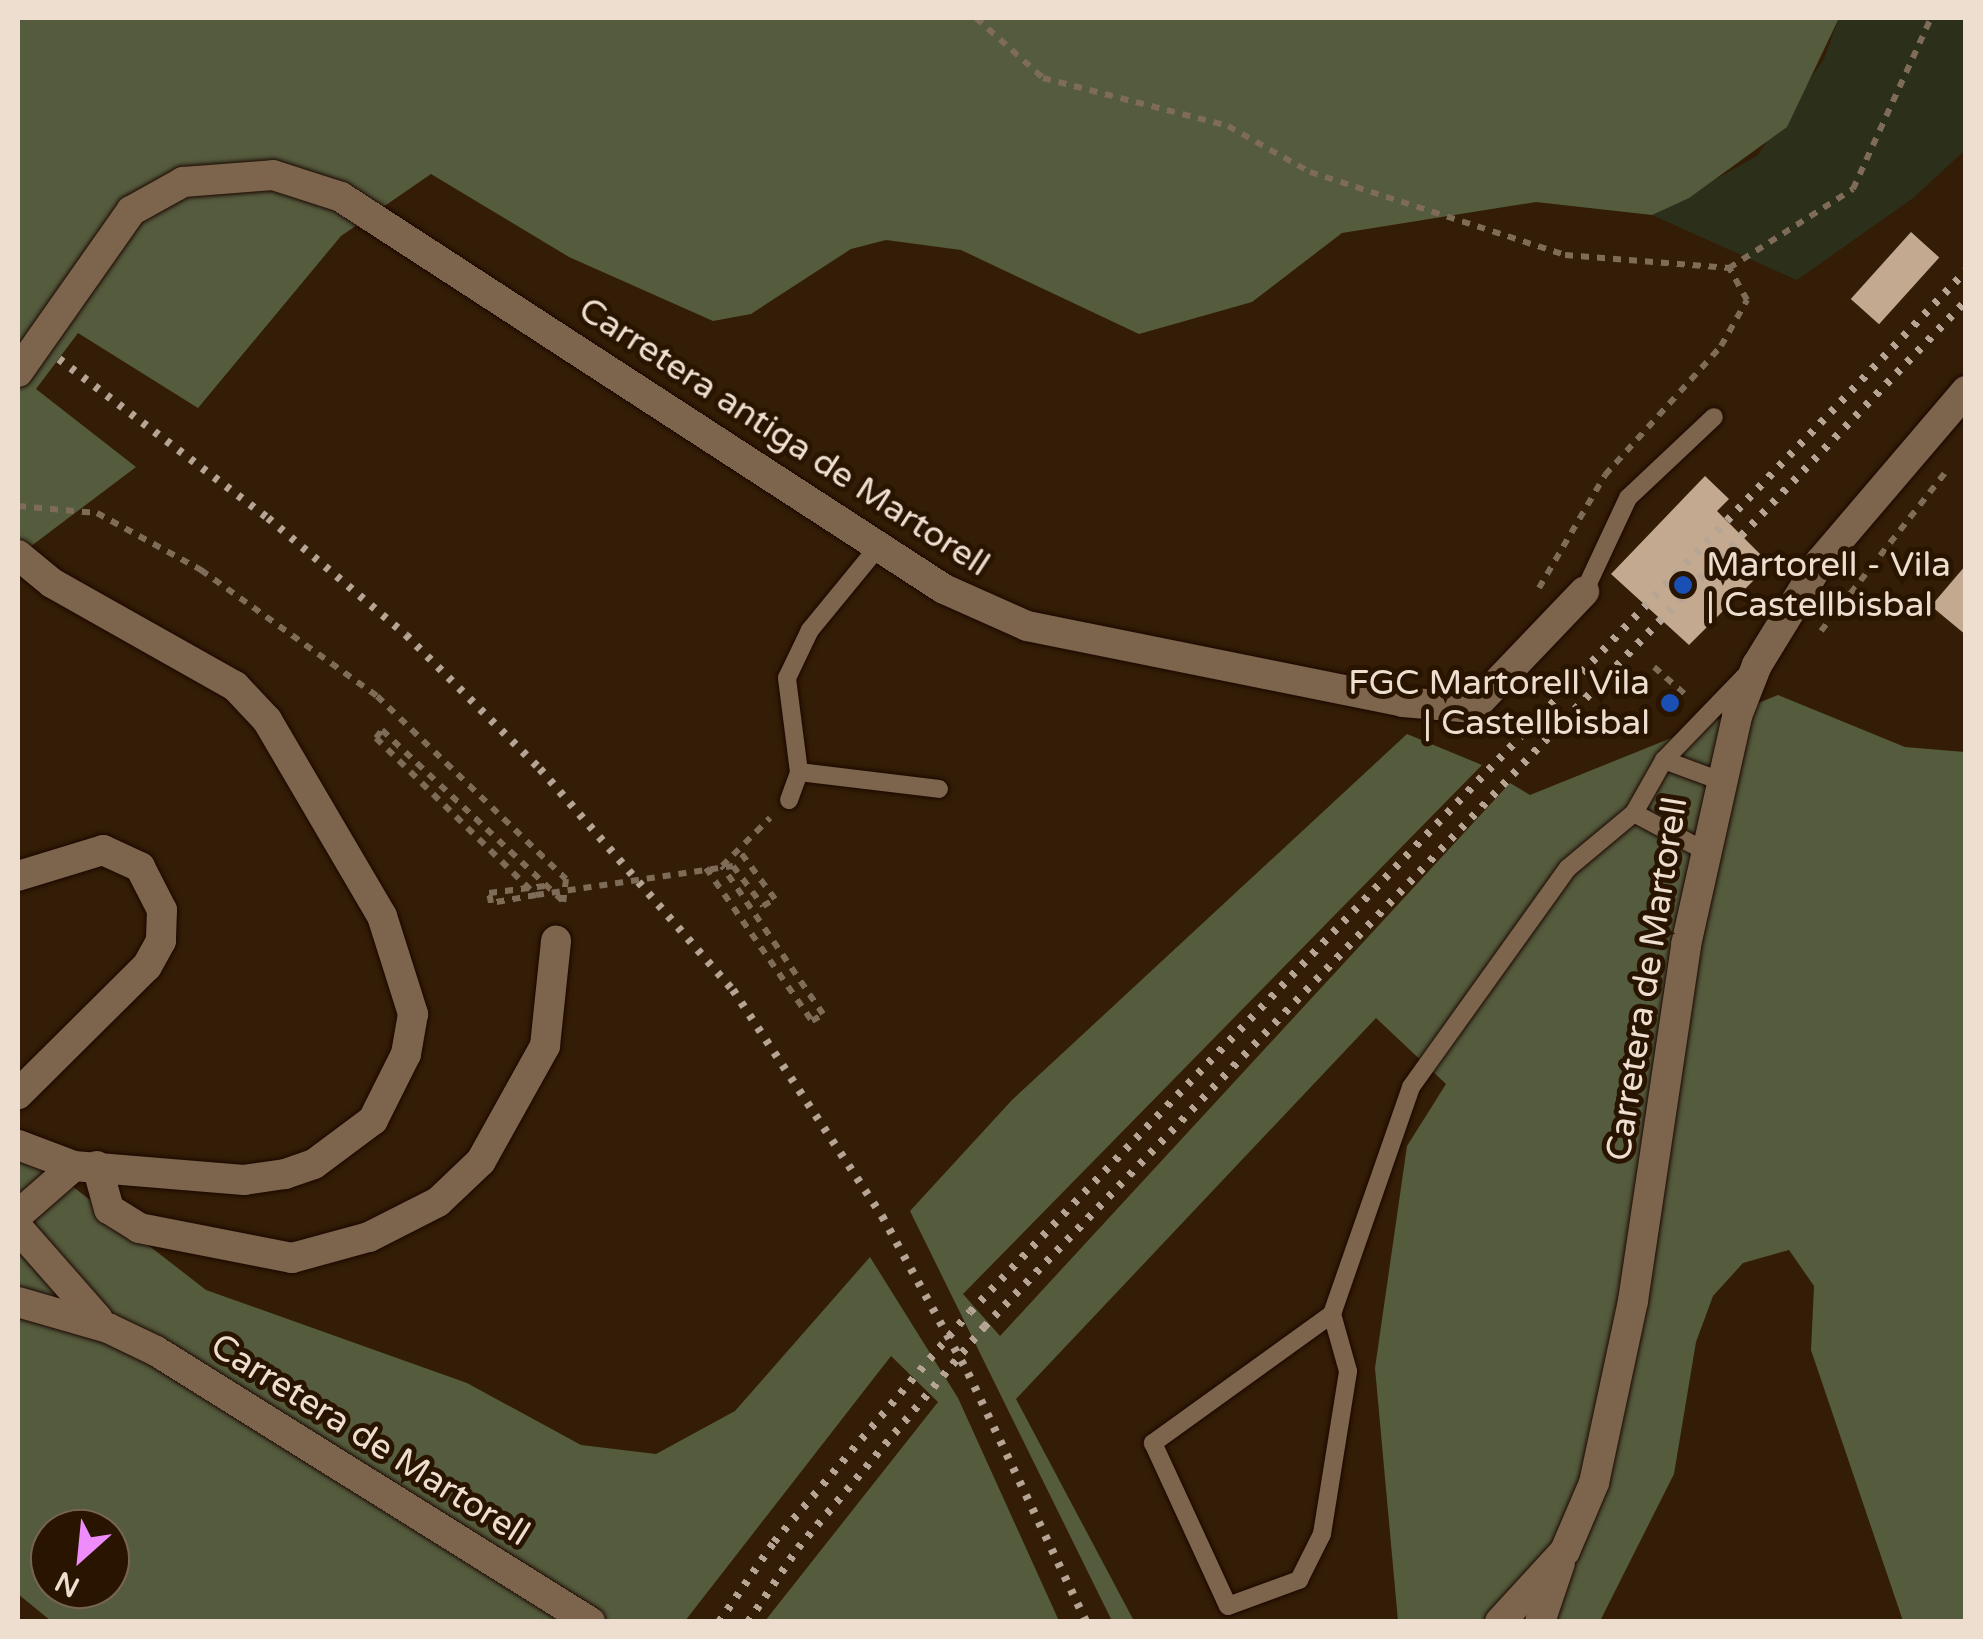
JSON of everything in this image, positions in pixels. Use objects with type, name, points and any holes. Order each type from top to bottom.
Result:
[{"type":"street","name":"Carretera antiga de Martorell","points":[[18,372],[131,210],[183,182],[273,175],[340,197],[472,277],[944,590],[1028,626],[1454,709],[1489,695],[1584,592]]},
{"type":"street","name":"Carretera de Martorell","points":[[1500,1622],[1564,1550],[1594,1483],[1613,1405],[1704,850],[1718,780],[1757,665],[1820,562],[1966,391]]},
{"type":"street","points":[[18,554],[52,583],[235,686],[267,720],[382,916],[413,1014],[402,1066],[373,1120],[314,1164],[244,1180],[86,1166],[18,1145]]},
{"type":"street","points":[[18,876],[103,850],[140,867],[162,910],[162,941],[146,966],[18,1094]]},
{"type":"street","points":[[86,1166],[109,1209],[139,1228],[292,1258],[370,1237],[438,1202],[481,1162],[545,1046],[556,940]]},
{"type":"street","points":[[86,1166],[18,1212],[18,1229],[53,1278],[108,1328]]},
{"type":"street","points":[[18,1302],[108,1328]]},
{"type":"street","name":"Carretera de Martorell","points":[[108,1328],[590,1622]]},
{"type":"street","points":[[1540,1622],[1564,1550]]},
{"type":"lane","points":[[1584,592],[1628,498],[1714,417]]},
{"type":"lane","points":[[789,800],[799,772],[787,678],[810,630],[879,546]]},
{"type":"lane","points":[[1332,1314],[1152,1443],[1228,1606],[1299,1580],[1322,1534],[1348,1371],[1332,1314],[1411,1087],[1568,868],[1634,813],[1664,760],[1705,709],[1757,665]]},
{"type":"lane","points":[[1664,760],[1718,780]]},
{"type":"lane","points":[[799,772],[939,789]]},
{"type":"lane","points":[[1634,813],[1704,850]]},
{"type":"path","points":[[976,18],[1043,78],[1228,126],[1310,172],[1565,256],[1729,268],[1853,190],[1932,18]]},
{"type":"path","points":[[1807,648],[1953,462]]},
{"type":"path","points":[[18,506],[97,513],[201,570],[377,696],[566,879],[556,940]]},
{"type":"path","points":[[1654,668],[1705,709]]},
{"type":"path","points":[[536,895],[376,738],[382,730],[563,902]]},
{"type":"path","points":[[706,868],[812,1020],[823,1014],[722,866],[789,800]]},
{"type":"path","points":[[546,886],[489,893],[491,903],[734,866],[764,906],[775,899],[738,849]]},
{"type":"green space","points":[[18,18],[1839,18],[1787,127],[1689,198],[1652,215],[1536,202],[1342,233],[1252,302],[1139,334],[961,250],[886,240],[851,249],[751,314],[713,321],[569,257],[431,174],[341,236],[198,408],[78,333],[36,389],[136,467],[18,556]]},
{"type":"green space","points":[[1839,18],[1965,18],[1965,150],[1913,198],[1797,280],[1652,215],[1757,156],[1824,59]]},
{"type":"green space","points":[[1778,695],[1905,747],[1965,752],[1965,1621],[1903,1621],[1811,1350],[1814,1286],[1789,1250],[1743,1263],[1713,1296],[1696,1342],[1674,1474],[1600,1621],[1398,1621],[1375,1368],[1407,1146],[1446,1084],[1376,1018],[1016,1399],[1134,1621],[1112,1621],[910,1211],[1012,1100],[1407,734],[1482,765],[963,1294],[1000,1336],[1510,783],[1530,795]]},
{"type":"green space","points":[[18,1144],[206,1290],[467,1383],[581,1445],[656,1454],[735,1411],[870,1257],[958,1398],[1059,1621],[765,1621],[938,1402],[891,1356],[685,1621],[51,1621],[36,1609],[130,1609],[130,1509],[30,1509],[30,1604],[18,1594]]},
{"type":"building","points":[[1911,232],[1939,257],[1879,324],[1851,299]]},
{"type":"building","points":[[1705,476],[1729,499],[1717,511],[1770,564],[1689,645],[1611,574]]},
{"type":"building","points":[[1966,565],[1966,635],[1931,606]]},
{"type":"railway","points":[[719,1622],[774,1542],[970,1312],[1966,271]]},
{"type":"railway","points":[[748,1622],[798,1548],[984,1327],[1966,301]]},
{"type":"railway","points":[[59,359],[268,518],[406,635],[540,769],[733,990],[882,1216],[968,1373],[1086,1622]]},
{"type":"place","name":"Martorell - Vila | Castellbisbal","points":[[1683,585]]},
{"type":"place","name":"FGC Martorell Vila | Castellbisbal","points":[[1670,703]]}]
